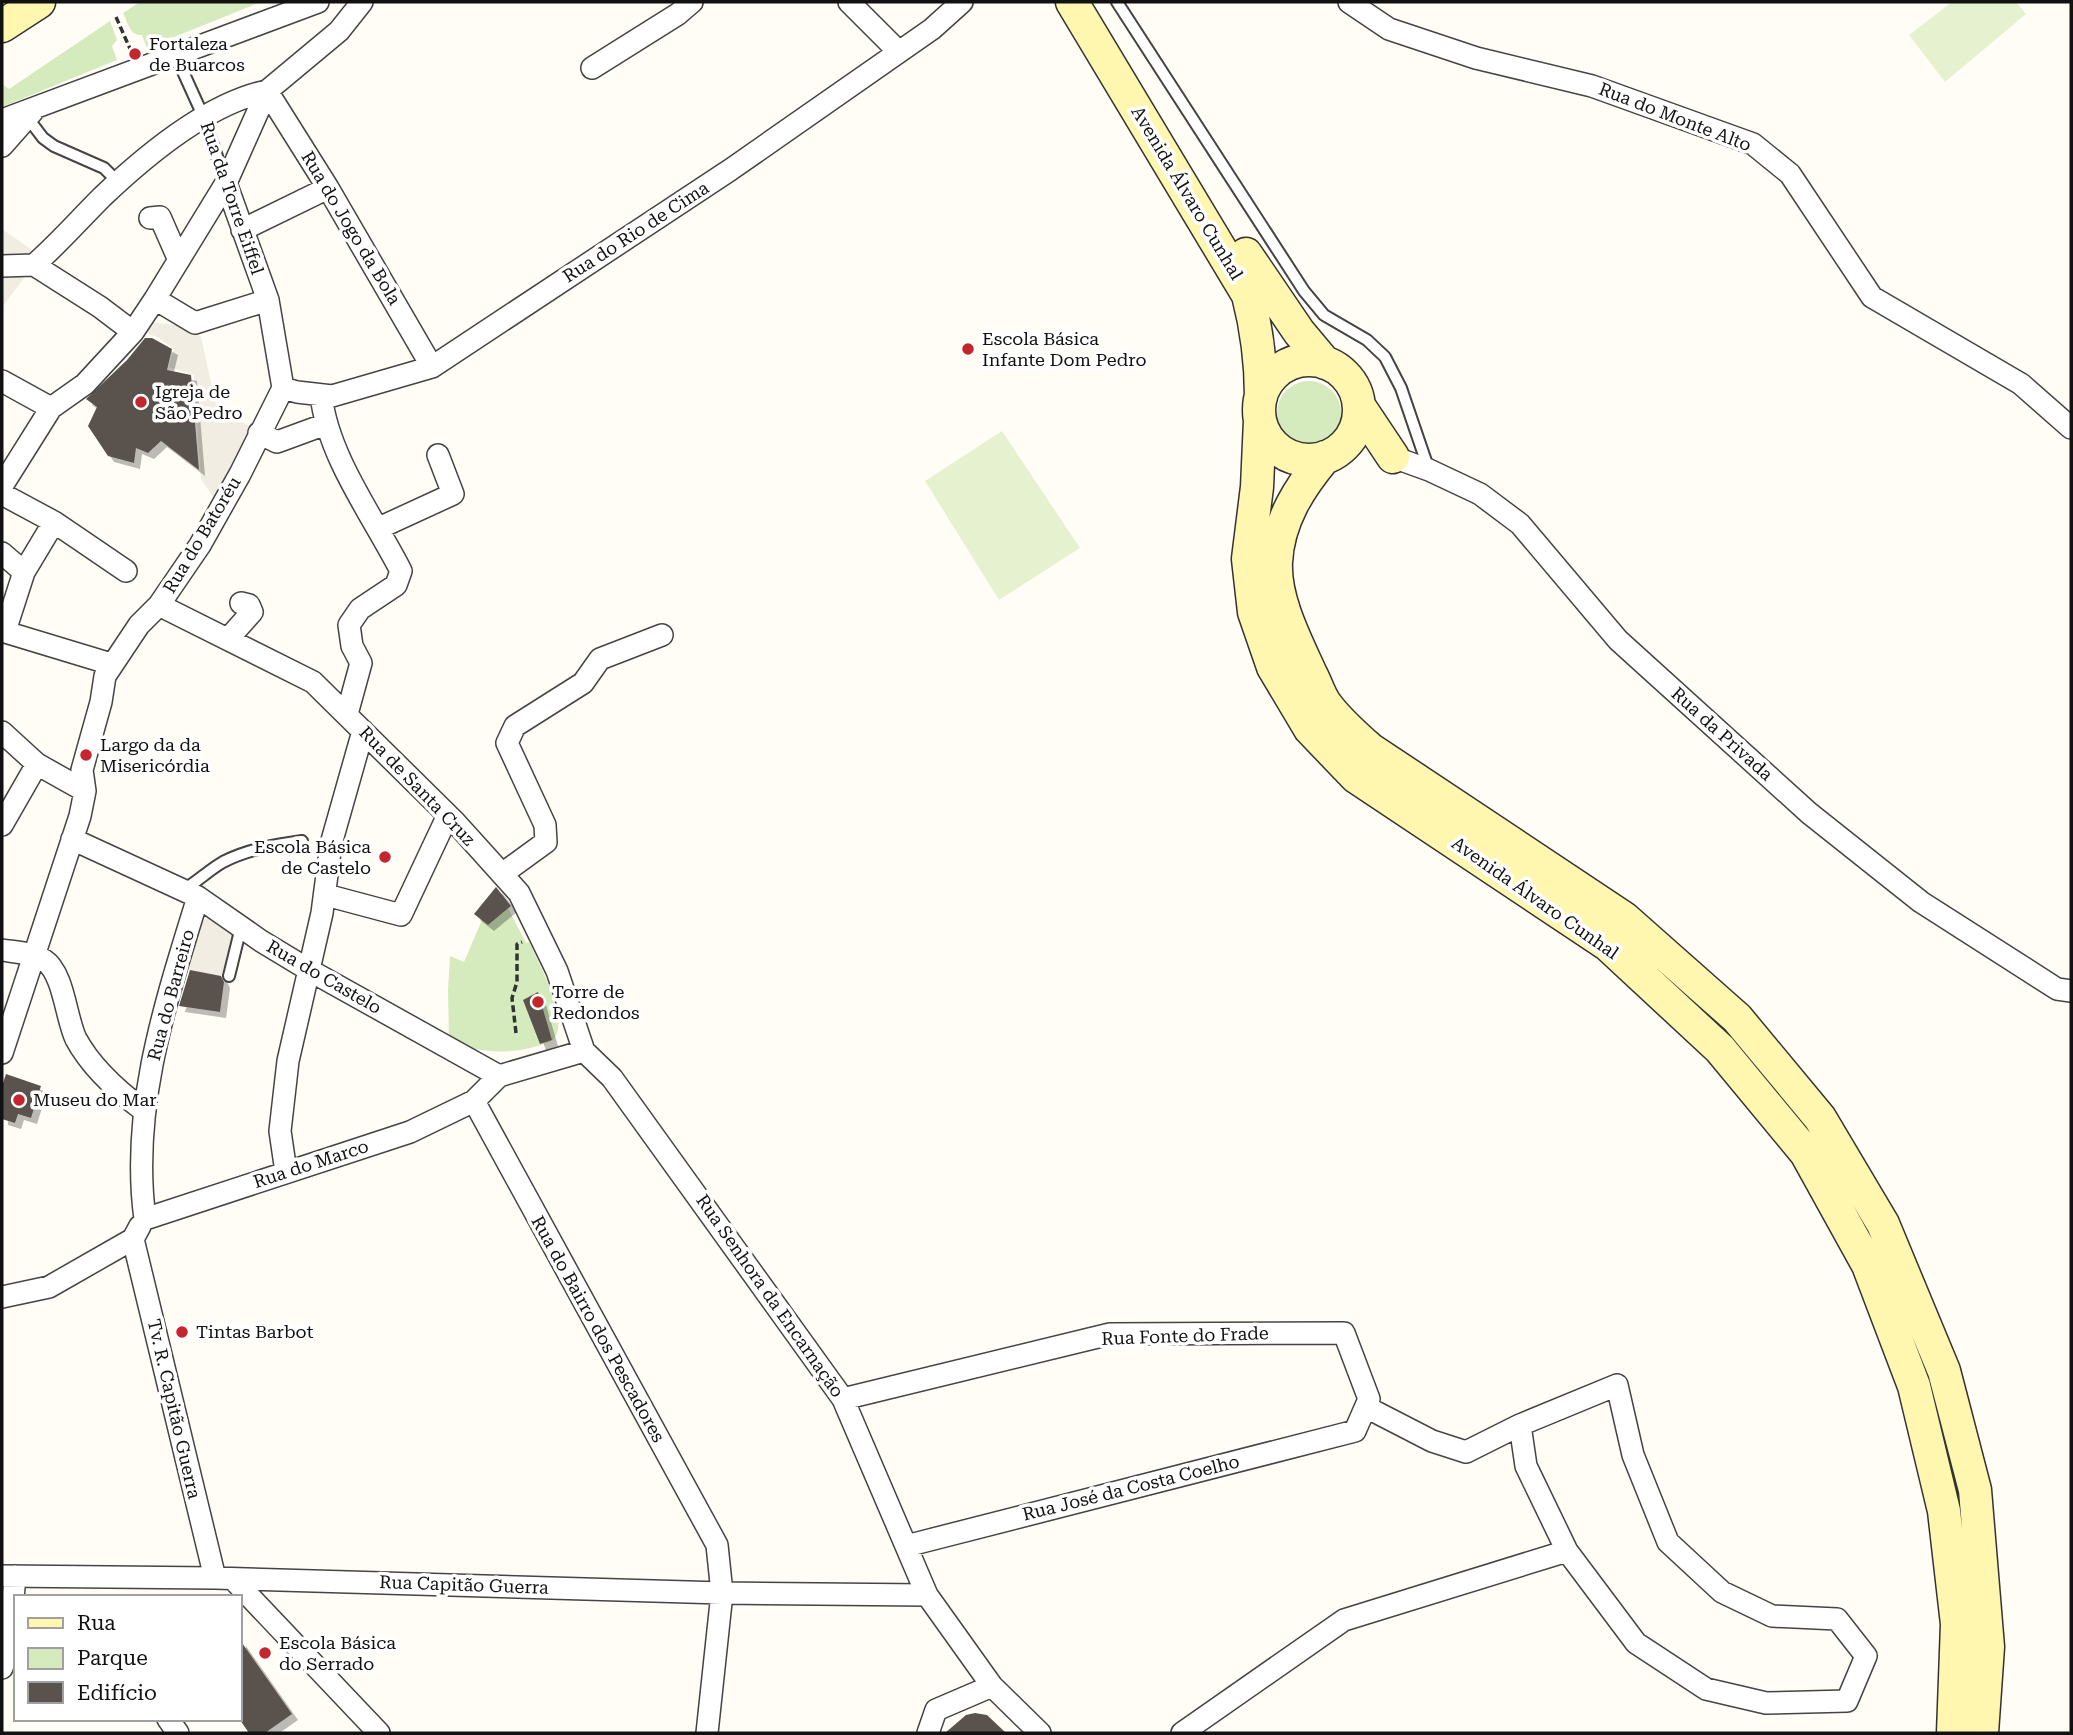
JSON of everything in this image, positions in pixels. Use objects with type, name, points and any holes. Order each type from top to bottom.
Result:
[{"type":"main road","points":[[2,26],[39,2]]},
{"type":"main road","name":"Avenida Álvaro Cunhal","points":[[1072,2],[1248,295],[1257,328],[1261,362],[1257,487],[1248,559],[1254,612],[1273,667],[1310,729],[1356,777],[1608,946],[1720,1049],[1806,1153],[1868,1265],[1914,1386],[1944,1511],[1957,1624],[1953,1733]]},
{"type":"main road","name":"Avenida Álvaro Cunhal","points":[[1096,2],[1253,265],[1298,332],[1325,363]]},
{"type":"main road","points":[[1302,360],[1333,366],[1346,376],[1355,390],[1359,406],[1393,457],[1332,453],[1308,460],[1292,457],[1277,448],[1266,436],[1261,409],[1264,388],[1273,375],[1286,365],[1302,360]]},
{"type":"main road","points":[[1332,453],[1350,437],[1357,422],[1359,406]]},
{"type":"main road","name":"Avenida Álvaro Cunhal","points":[[1332,453],[1309,476],[1289,509],[1281,533],[1276,563],[1283,608],[1325,702],[1370,749],[1624,918],[1737,1018],[1820,1118],[1883,1224],[1944,1371],[1975,1490],[1989,1647],[1982,1733]]},
{"type":"street","points":[[2,120],[32,112],[175,54],[318,2]]},
{"type":"street","points":[[2,486],[51,408],[85,384],[133,332],[226,183],[267,91],[339,31],[362,2]]},
{"type":"street","points":[[592,68],[678,14],[692,2]]},
{"type":"street","points":[[849,2],[899,52]]},
{"type":"street","name":"Rua do Rio de Cima","points":[[283,388],[332,396],[432,367],[730,170],[932,29],[962,2]]},
{"type":"street","name":"Rua do Monte Alto","points":[[1349,2],[1389,29],[1476,58],[1592,86],[1754,144],[1790,174],[1872,297],[2021,384],[2071,428]]},
{"type":"street","points":[[34,265],[155,152],[204,118],[243,96],[267,91]]},
{"type":"street","name":"Rua do Jogo da Bola","points":[[267,91],[328,188],[432,367]]},
{"type":"street","points":[[2,146],[32,112]]},
{"type":"street","name":"Rua da Torre Eiffel","points":[[226,183],[268,300],[283,388]]},
{"type":"street","points":[[242,230],[328,188]]},
{"type":"street","points":[[150,218],[160,217],[178,258]]},
{"type":"street","points":[[2,266],[34,265],[100,307],[133,332]]},
{"type":"street","points":[[155,299],[195,323],[268,300]]},
{"type":"street","points":[[2,380],[51,408]]},
{"type":"street","name":"Rua do Batoréu","points":[[111,664],[139,625],[159,606],[200,545],[240,474],[268,438],[283,388]]},
{"type":"street","points":[[321,395],[326,424],[354,487],[401,571],[396,585],[360,609],[349,625],[352,646],[361,663],[347,714]]},
{"type":"street","points":[[268,438],[326,424]]},
{"type":"street","points":[[379,528],[453,494],[438,455]]},
{"type":"street","name":"Rua da Privada","points":[[1393,457],[1429,470],[1480,494],[1520,524],[1618,640],[1809,813],[1921,902],[2057,989],[2071,991]]},
{"type":"street","points":[[2,494],[54,522],[126,571]]},
{"type":"street","points":[[2,1053],[72,839],[85,791],[82,769],[101,702],[105,676],[111,664],[4,631],[24,572],[54,522]]},
{"type":"street","points":[[2,553],[24,572]]},
{"type":"street","points":[[228,639],[252,612],[248,605],[241,603]]},
{"type":"street","name":"Rua de Santa Cruz","points":[[159,606],[313,682],[448,815],[519,893],[557,971],[584,1051]]},
{"type":"street","points":[[502,874],[546,842],[545,825],[507,743],[515,726],[583,683],[600,659],[663,635]]},
{"type":"street","points":[[286,1172],[280,1130],[288,1061],[326,895],[331,844],[363,731]]},
{"type":"street","points":[[2,732],[37,764],[85,791]]},
{"type":"street","points":[[2,825],[37,764]]},
{"type":"street","points":[[326,895],[401,915],[448,815]]},
{"type":"street","name":"Rua do Castelo","points":[[72,839],[191,894],[309,970],[499,1076]]},
{"type":"street","name":"Rua do Barreiro","points":[[145,1219],[142,1198],[143,1110],[162,1013],[191,894]]},
{"type":"street","points":[[2,950],[43,959],[52,969],[75,1038],[90,1059],[143,1110]]},
{"type":"street","points":[[474,1101],[499,1076],[584,1051]]},
{"type":"street","name":"Rua Senhora da Encarnação","points":[[584,1051],[612,1078],[843,1399],[927,1595],[992,1686],[1040,1733]]},
{"type":"street","name":"Rua do Marco","points":[[145,1219],[410,1132],[474,1101]]},
{"type":"street","name":"Rua do Bairro dos Pescadores","points":[[474,1101],[717,1545],[722,1593],[707,1733]]},
{"type":"street","points":[[2,1297],[49,1287],[133,1239],[145,1219]]},
{"type":"street","name":"Tv. R. Capitão Guerra","points":[[133,1239],[224,1579]]},
{"type":"street","name":"Rua Fonte do Frade","points":[[843,1399],[1110,1334],[1344,1333],[1370,1399],[1366,1407]]},
{"type":"street","points":[[1366,1407],[1432,1441],[1466,1452],[1520,1425],[1617,1385],[1633,1455],[1668,1542],[1722,1592],[1772,1616],[1837,1619],[1866,1656],[1847,1701],[1766,1703],[1706,1689],[1636,1643],[1567,1551],[1526,1466],[1520,1425]]},
{"type":"street","name":"Rua José da Costa Coelho","points":[[906,1546],[1355,1431],[1366,1407]]},
{"type":"street","points":[[1182,1733],[1344,1620],[1567,1551]]},
{"type":"street","points":[[2,1668],[9,1645],[8,1576]]},
{"type":"street","name":"Rua Capitão Guerra","points":[[8,1576],[224,1579],[722,1593],[927,1595]]},
{"type":"street","points":[[224,1579],[240,1595]]},
{"type":"street","points":[[242,1597],[379,1733]]},
{"type":"street","points":[[928,1733],[936,1710],[992,1686]]},
{"type":"lane","points":[[1117,2],[1304,291],[1324,315],[1367,340],[1385,357],[1401,388],[1429,470]]},
{"type":"lane","name":"Rua da Torre Eiffel","points":[[175,54],[204,118],[226,183]]},
{"type":"lane","points":[[32,112],[43,138],[54,146],[104,168],[119,183]]},
{"type":"lane","points":[[191,894],[201,880],[222,863],[262,847],[302,841]]},
{"type":"lane","points":[[229,976],[242,927]]},
{"type":"path","points":[[116,18],[133,54]]},
{"type":"path","points":[[516,1033],[512,998],[517,982],[517,944],[527,938]]},
{"type":"green space","points":[[140,2],[261,2],[147,48],[142,35],[132,31],[123,13]]},
{"type":"green space","points":[[1952,2],[2016,2],[2026,14],[1945,82],[1909,35]]},
{"type":"green space","points":[[110,21],[117,40],[112,46],[117,60],[2,107],[2,84],[9,89]]},
{"type":"green space","points":[[1303,381],[1315,381],[1332,390],[1339,401],[1339,425],[1332,436],[1315,445],[1303,445],[1291,440],[1282,431],[1277,419],[1277,407],[1282,395],[1291,386]]},
{"type":"green space","points":[[1002,431],[1080,548],[999,600],[925,481]]},
{"type":"green space","points":[[508,908],[526,943],[529,942],[552,993],[558,1021],[557,1032],[552,1041],[513,1051],[475,1049],[449,1041],[450,956],[464,962],[482,920]]},
{"type":"shaded area","points":[[2,229],[42,257],[2,307]]},
{"type":"shaded area","points":[[151,322],[185,326],[201,337],[218,414],[249,425],[215,500],[201,479],[194,375],[169,367],[174,349],[145,332]]},
{"type":"shaded area","points":[[210,917],[234,934],[225,977],[184,969],[203,920]]},
{"type":"building","name":"Igreja de São Pedro","points":[[145,338],[152,338],[172,349],[167,370],[191,375],[199,470],[161,441],[148,453],[136,448],[134,463],[108,456],[88,426],[97,407],[86,399],[127,360]]},
{"type":"building","points":[[496,887],[511,906],[488,925],[474,914]]},
{"type":"building","points":[[190,970],[221,976],[224,982],[220,1012],[179,1006]]},
{"type":"building","points":[[538,992],[552,1040],[540,1044],[523,1000]]},
{"type":"building","name":"Museu do Mar","points":[[6,1074],[41,1086],[31,1118],[18,1114],[15,1123],[2,1119],[2,1086]]},
{"type":"building","points":[[242,1643],[292,1714],[265,1733],[249,1733],[241,1721]]},
{"type":"building","points":[[966,1715],[987,1715],[1006,1733],[945,1733]]},
{"type":"place","name":"Fortaleza de Buarcos","points":[[135,54]]},
{"type":"place","name":"Escola Básica Infante Dom Pedro","points":[[968,349]]},
{"type":"place","name":"Igreja de São Pedro","points":[[141,402]]},
{"type":"place","name":"Largo da da Misericórdia","points":[[86,755]]},
{"type":"place","name":"Escola Básica de Castelo","points":[[385,857]]},
{"type":"place","name":"Torre de Redondos","points":[[538,1002]]},
{"type":"place","name":"Museu do Mar","points":[[19,1100]]},
{"type":"place","name":"Tintas Barbot","points":[[182,1332]]},
{"type":"place","name":"Escola Básica do Serrado","points":[[265,1653]]}]
